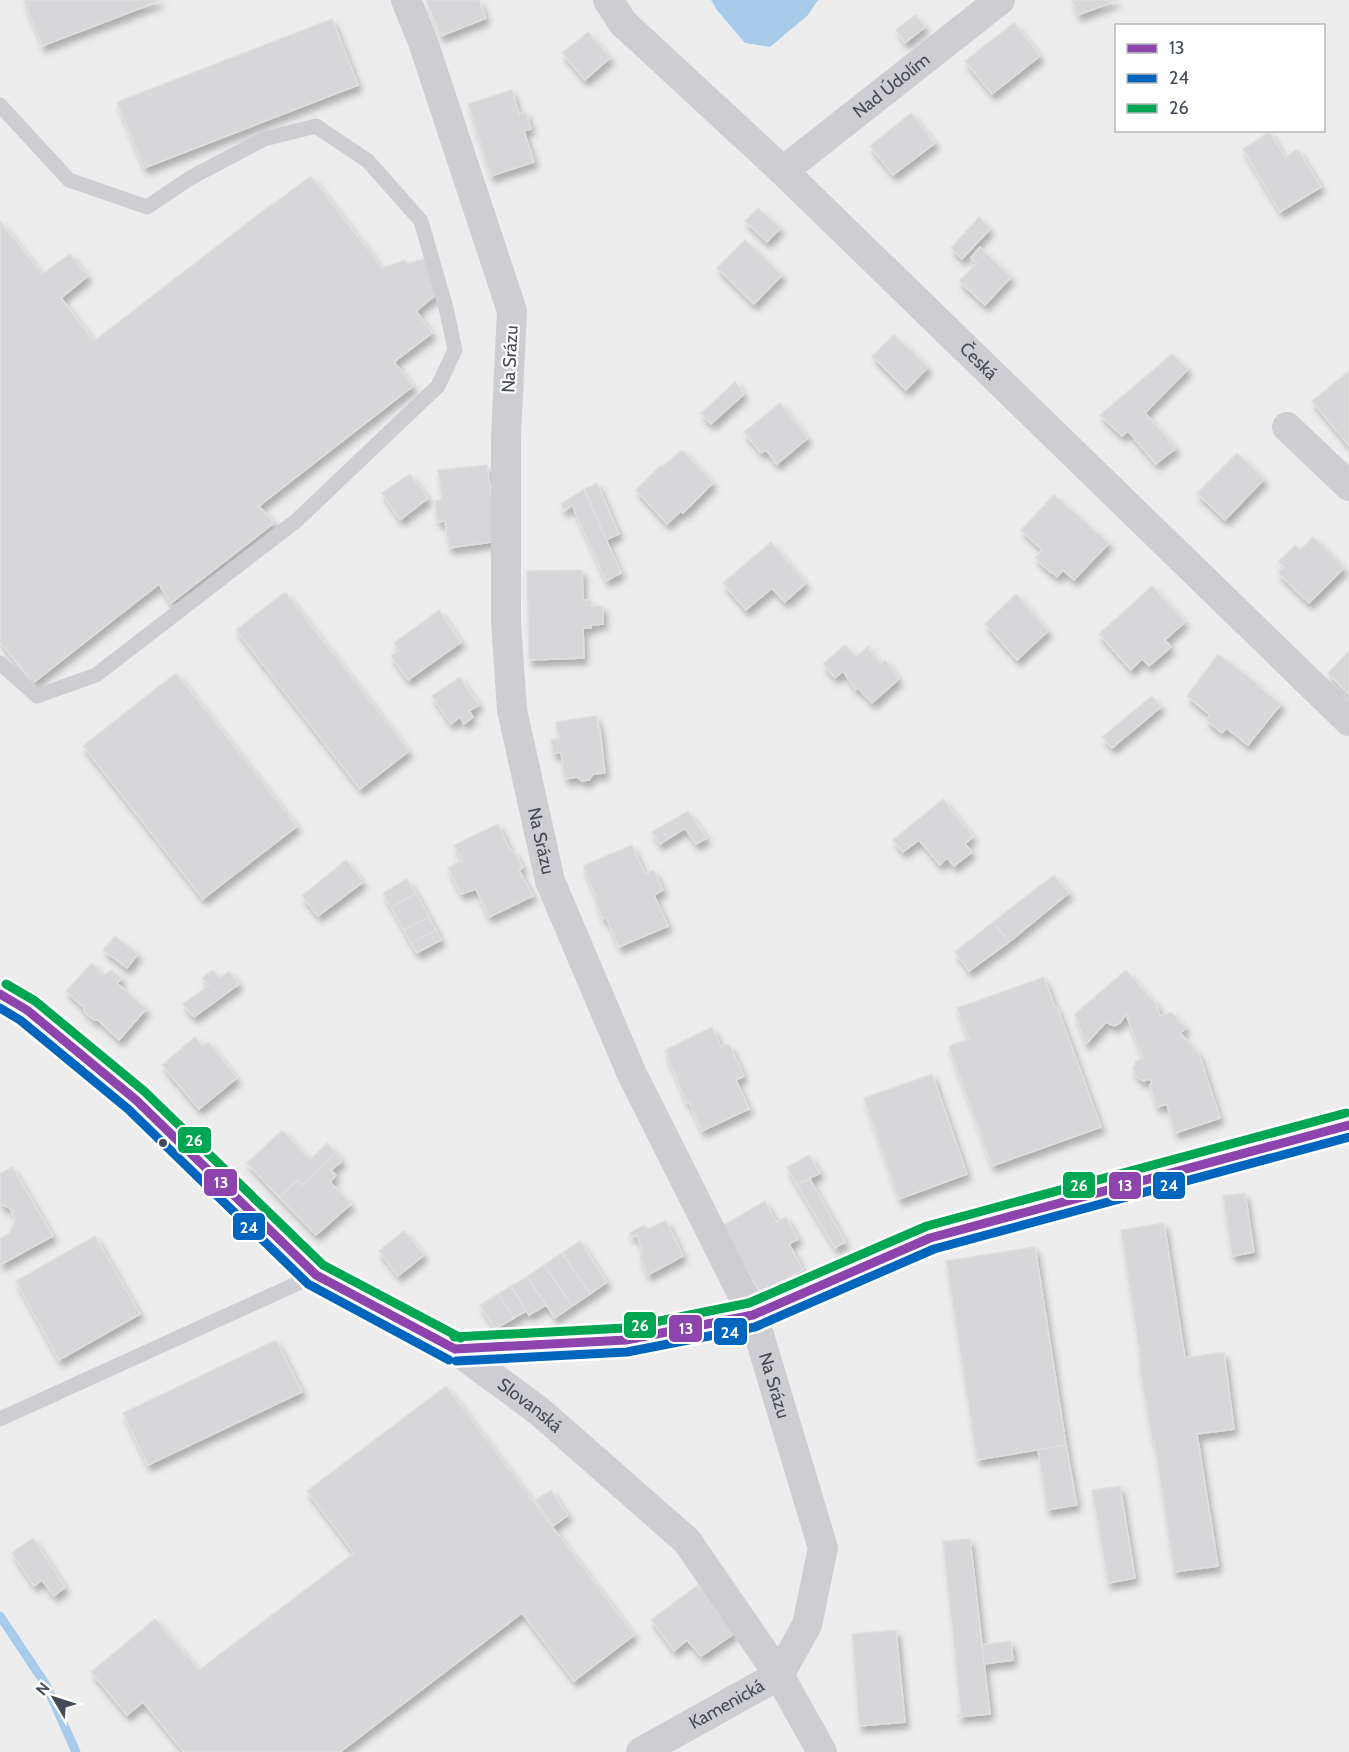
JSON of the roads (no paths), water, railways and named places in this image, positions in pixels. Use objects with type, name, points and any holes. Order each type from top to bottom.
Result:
[{"type":"street","name":"Na Srázu","points":[[406,0],[423,42],[512,311],[506,436],[506,622],[512,710],[550,881],[631,1072],[753,1315],[823,1548],[807,1625],[779,1675]]},
{"type":"street","name":"Česká","points":[[608,0],[622,23],[783,171],[1349,721]]},
{"type":"street","name":"Nad Údolím","points":[[783,171],[1000,0]]},
{"type":"street","points":[[1287,427],[1349,486]]},
{"type":"street","name":"Slovanská","points":[[0,994],[27,1010],[136,1100],[316,1275],[455,1349],[539,1411],[687,1541],[779,1675],[822,1752]]},
{"type":"street","points":[[455,1349],[626,1340],[753,1315],[930,1238],[1349,1125]]},
{"type":"street","name":"Kamenická","points":[[641,1752],[779,1675]]},
{"type":"lane","points":[[0,105],[69,180],[147,207],[190,178],[264,139],[316,126],[368,160],[421,220],[446,308],[455,350],[438,386],[296,521],[96,675],[37,696],[0,663]]},
{"type":"lane","points":[[0,1419],[316,1275]]},
{"type":"water","points":[[711,0],[818,0],[808,15],[770,47],[745,43]]},
{"type":"waterway","points":[[0,1616],[46,1685],[76,1752]]}]
